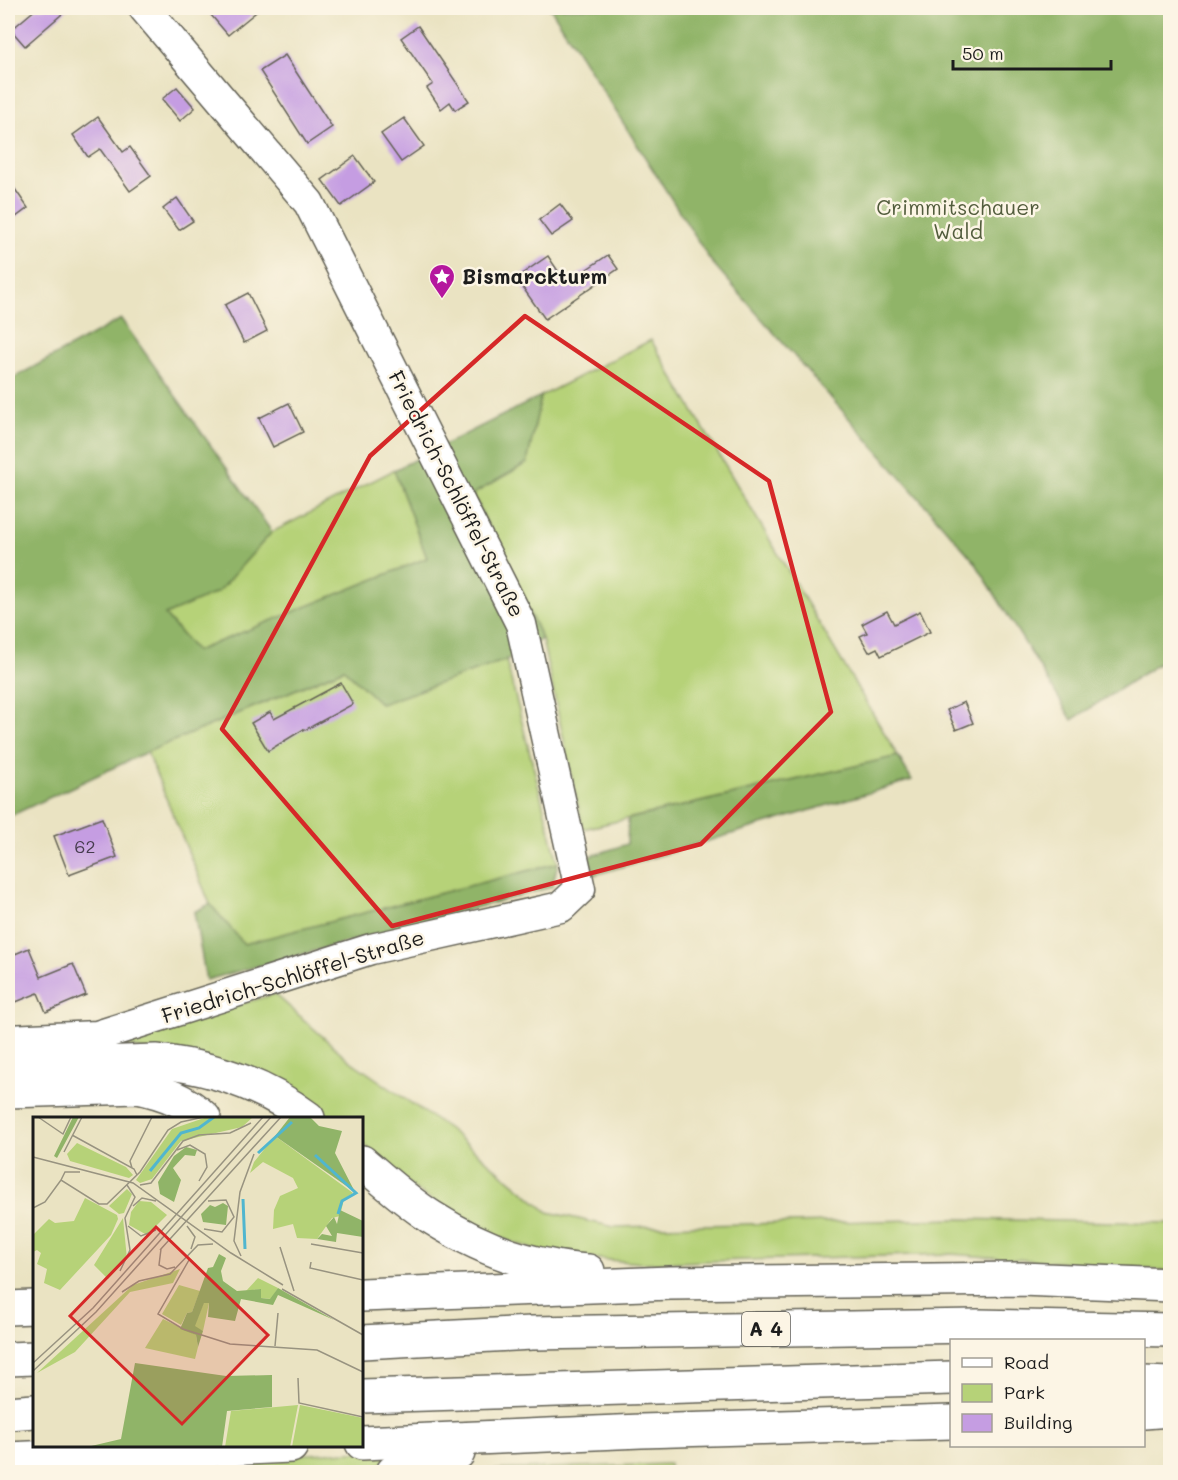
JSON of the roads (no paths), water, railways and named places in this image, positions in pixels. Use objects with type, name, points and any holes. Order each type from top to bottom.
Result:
[{"type":"highway","points":[[8,1066],[156,1061],[180,1063],[250,1084],[273,1095],[305,1117]]},
{"type":"highway","points":[[8,1090],[138,1087],[170,1095],[185,1103],[202,1117]]},
{"type":"highway","points":[[363,1163],[431,1217],[481,1244],[551,1267],[670,1283]]},
{"type":"highway","points":[[363,1295],[670,1283],[1021,1280],[1170,1285]]},
{"type":"highway","points":[[8,1308],[33,1307]]},
{"type":"highway","name":"A 4","points":[[363,1342],[532,1333],[978,1326],[1170,1330]]},
{"type":"highway","points":[[8,1359],[33,1358]]},
{"type":"highway","points":[[363,1396],[950,1378]]},
{"type":"highway","points":[[1145,1383],[1170,1384]]},
{"type":"highway","points":[[1145,1412],[1170,1410]]},
{"type":"highway","points":[[8,1413],[33,1411]]},
{"type":"highway","points":[[363,1443],[640,1431],[950,1422]]},
{"type":"highway","points":[[393,1473],[435,1458],[533,1437]]},
{"type":"highway","points":[[13,1459],[270,1447]]},
{"type":"highway","points":[[13,1459],[74,1473]]},
{"type":"street","name":"Friedrich-Schlöffel-Straße","points":[[8,1040],[97,1036],[371,949],[561,907],[580,889],[521,624],[309,203],[144,8]]},
{"type":"place","name":"Bismarckturm","points":[[442,300]]},
{"type":"park label","name":"Crimmitschauer Wald","points":[[958,220]]}]
